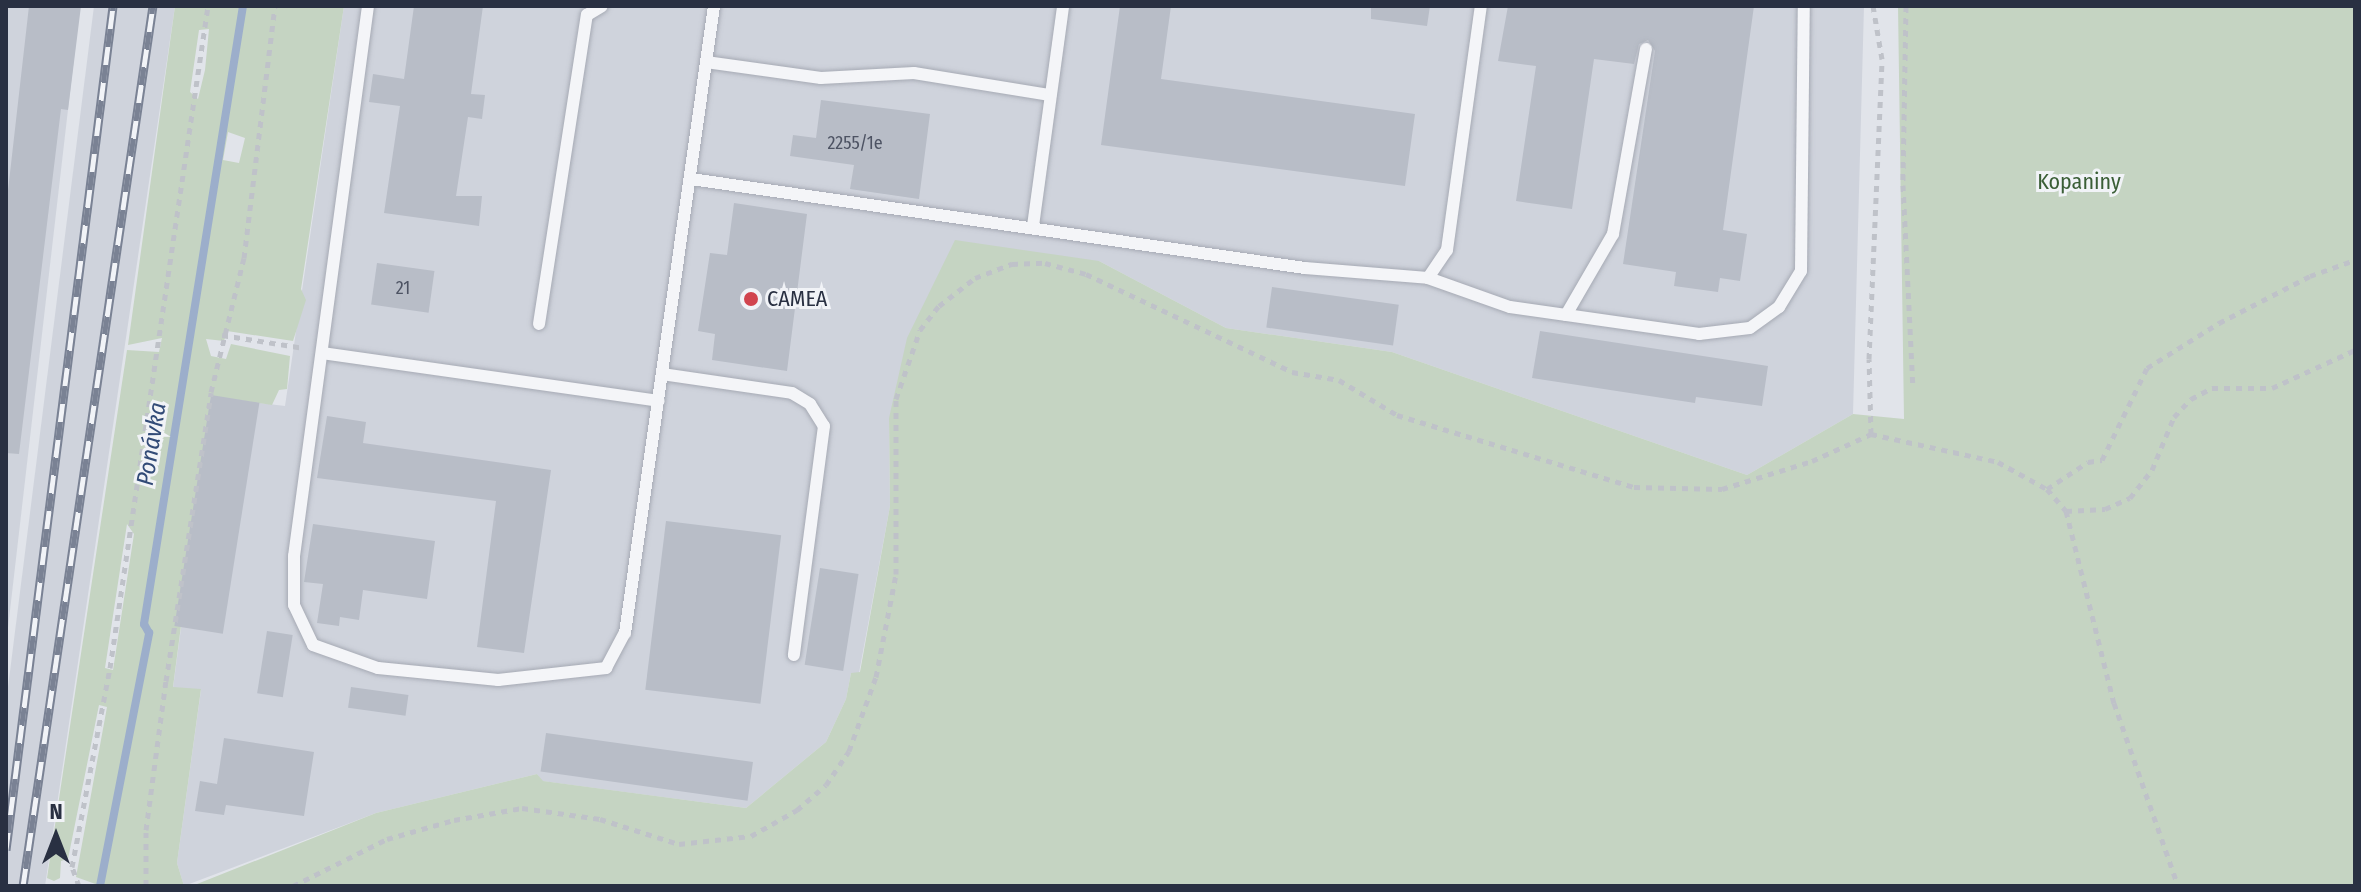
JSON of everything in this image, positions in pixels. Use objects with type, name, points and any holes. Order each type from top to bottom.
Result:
[{"type":"lane","points":[[368,6],[294,556],[294,605],[313,645],[378,668],[498,680],[606,668],[625,633],[714,6]]},
{"type":"lane","points":[[539,324],[587,15],[602,6]]},
{"type":"lane","points":[[1033,226],[1063,6]]},
{"type":"lane","points":[[1428,278],[1447,250],[1481,6]]},
{"type":"lane","points":[[691,179],[1033,226],[1305,268],[1428,278],[1510,307],[1699,334],[1750,328],[1779,307],[1801,271],[1804,6]]},
{"type":"lane","points":[[1566,315],[1613,234],[1646,49]]},
{"type":"lane","points":[[706,62],[821,78],[914,73],[1050,95]]},
{"type":"lane","points":[[322,353],[659,401]]},
{"type":"lane","points":[[662,374],[792,393],[810,404],[824,426],[794,655]]},
{"type":"path","points":[[77,886],[72,867],[110,668],[208,6]]},
{"type":"path","points":[[146,886],[146,830],[166,681],[222,335],[244,258],[275,6]]},
{"type":"path","points":[[1871,434],[1869,344],[1882,59],[1873,6]]},
{"type":"path","points":[[1906,6],[1903,185],[1913,387]]},
{"type":"path","points":[[2047,489],[2088,462],[2102,460],[2147,368],[2219,323],[2310,276],[2355,260]]},
{"type":"path","points":[[293,886],[387,839],[454,820],[522,808],[600,819],[679,844],[721,843],[751,836],[826,785],[849,751],[876,677],[891,610],[896,574],[896,399],[920,330],[939,306],[975,278],[1023,264],[1045,263],[1086,274],[1292,372],[1339,380],[1397,415],[1634,487],[1722,489],[1812,461],[1871,434],[1998,462],[2047,489],[2066,511],[2109,688],[2178,886]]},
{"type":"path","points":[[222,335],[292,346]]},
{"type":"path","points":[[2066,511],[2105,509],[2130,498],[2152,470],[2174,417],[2191,399],[2212,388],[2272,388],[2355,350]]},
{"type":"shaded area","points":[[6,6],[80,6],[6,645]]},
{"type":"shaded area","points":[[94,6],[175,6],[45,886],[6,886],[6,703]]},
{"type":"shaded area","points":[[344,6],[1864,6],[1853,414],[1747,475],[1392,352],[1226,328],[1099,261],[889,418],[890,506],[859,673],[851,673],[846,699],[826,742],[746,808],[542,781],[537,774],[376,813],[184,886],[177,863],[201,690],[173,688],[212,397],[285,406]]},
{"type":"green space","points":[[175,6],[344,6],[301,289],[306,300],[293,341],[227,331],[224,341],[206,339],[211,356],[226,359],[231,344],[290,356],[287,389],[279,390],[272,405],[211,396],[173,687],[201,689],[177,863],[184,886],[101,886],[76,877],[107,707],[99,705],[68,859],[61,861],[60,878],[54,881],[47,878],[127,350],[159,352],[162,338],[128,345]],"holes":[[[209,29],[205,70],[198,99],[190,92],[199,30]],[[228,132],[245,138],[239,163],[223,160]],[[127,524],[134,534],[113,670],[105,668]]]},
{"type":"green space","name":"Kopaniny","points":[[1898,6],[2355,6],[2355,886],[192,886],[376,813],[537,774],[543,781],[746,808],[826,742],[846,699],[851,673],[860,672],[890,506],[889,418],[907,338],[955,240],[1099,261],[1226,328],[1392,352],[1747,475],[1853,414],[1904,419]]},
{"type":"building","points":[[29,6],[81,6],[68,110],[61,109],[19,454],[6,453],[6,208]]},
{"type":"building","points":[[414,6],[483,6],[471,94],[485,95],[482,119],[468,117],[456,196],[482,196],[479,226],[384,213],[400,106],[369,102],[373,74],[404,79]]},
{"type":"building","points":[[1120,6],[1171,6],[1161,79],[1415,114],[1405,186],[1101,145]]},
{"type":"building","points":[[1371,6],[1430,6],[1427,26],[1371,19]]},
{"type":"building","points":[[1508,6],[1754,6],[1723,230],[1747,234],[1740,281],[1720,278],[1718,292],[1674,286],[1676,272],[1623,264],[1655,51],[1648,40],[1639,44],[1634,64],[1594,59],[1572,209],[1516,201],[1536,66],[1498,61]]},
{"type":"building","points":[[821,100],[930,114],[919,199],[850,189],[854,165],[790,156],[793,135],[816,138]]},
{"type":"building","name":"CAMEA","points":[[734,203],[807,214],[787,371],[712,360],[715,334],[698,331],[710,253],[727,255]]},
{"type":"building","points":[[377,263],[434,271],[429,313],[371,305]]},
{"type":"building","points":[[1272,287],[1399,305],[1393,345],[1266,328]]},
{"type":"building","points":[[1540,331],[1768,366],[1762,406],[1696,397],[1695,403],[1532,378]]},
{"type":"building","points":[[211,395],[259,403],[223,634],[174,626]]},
{"type":"building","points":[[327,416],[366,422],[363,443],[551,470],[524,653],[477,647],[496,501],[317,478]]},
{"type":"building","points":[[666,521],[781,535],[760,704],[645,690]]},
{"type":"building","points":[[313,524],[435,541],[427,599],[363,590],[359,620],[340,617],[339,626],[317,623],[323,584],[304,582]]},
{"type":"building","points":[[820,568],[859,574],[843,671],[805,665]]},
{"type":"building","points":[[267,631],[293,635],[283,697],[257,693]]},
{"type":"building","points":[[351,687],[408,695],[406,716],[348,708]]},
{"type":"building","points":[[546,733],[753,762],[748,801],[541,772]]},
{"type":"building","points":[[224,738],[314,752],[304,816],[226,805],[224,815],[195,811],[200,781],[217,784]]},
{"type":"waterway","name":"Ponávka","points":[[100,886],[149,633],[144,624],[243,6]]},
{"type":"railway","points":[[6,850],[113,6]]},
{"type":"railway","points":[[23,886],[153,6]]},
{"type":"place","name":"CAMEA","points":[[751,299]]}]
